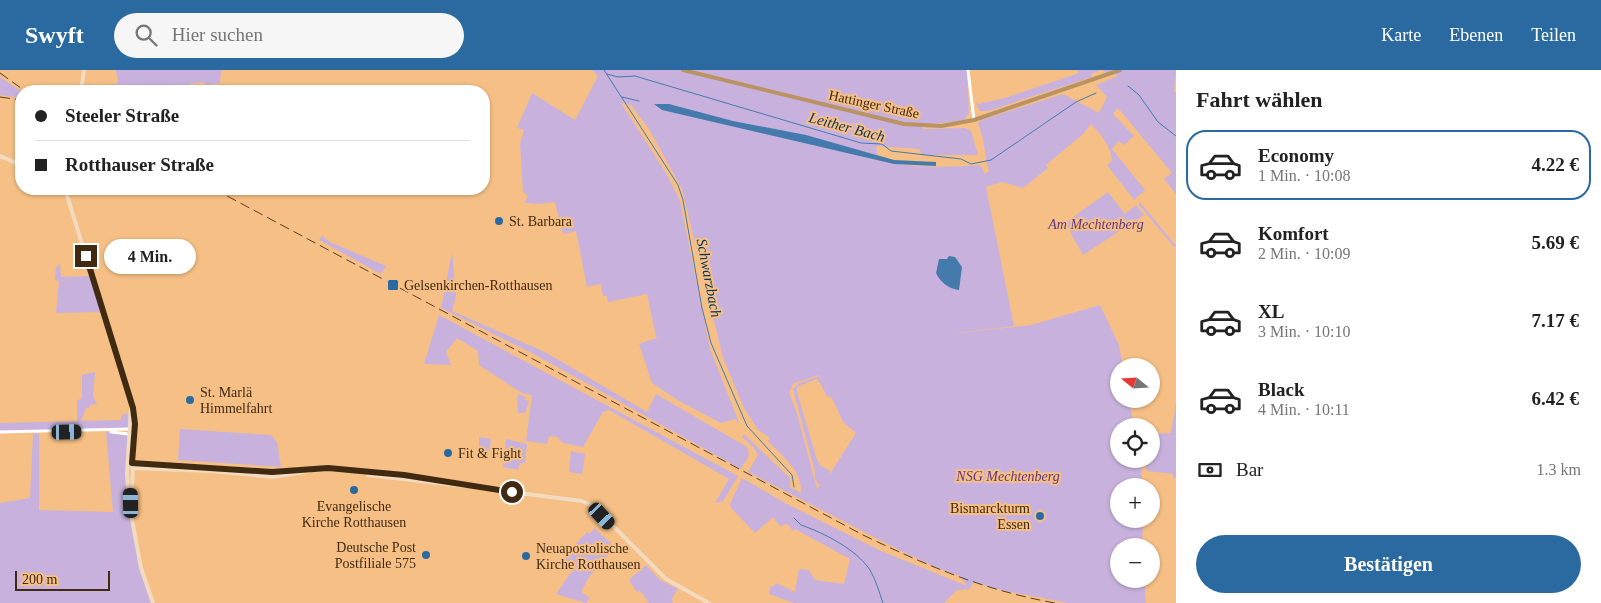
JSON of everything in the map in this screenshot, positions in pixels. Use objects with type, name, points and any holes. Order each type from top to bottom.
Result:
[{"type":"main road","points":[[82,85],[84,70]]},
{"type":"main road","name":"Hattinger Straße","points":[[683,70],[904,124],[941,126],[974,120],[1118,71]]},
{"type":"main road","points":[[0,156],[15,162]]},
{"type":"main road","points":[[67,195],[132,405],[135,432],[131,512]]},
{"type":"main road","points":[[132,405],[129,434],[128,494],[141,568],[153,603]]},
{"type":"main road","points":[[128,465],[132,463],[272,472],[313,469],[355,472],[588,503],[666,579],[709,603]]},
{"type":"main road","points":[[128,465],[132,468],[212,471],[273,477],[313,469]]},
{"type":"street","points":[[968,70],[974,120]]},
{"type":"street","points":[[0,432],[130,429],[135,432]]},
{"type":"street","points":[[105,431],[129,434],[135,432]]},
{"type":"green space","points":[[116,70],[221,70],[220,83],[205,85],[204,82],[190,85],[107,85],[118,84]]},
{"type":"green space","name":"NSG Mechtenberg","points":[[592,70],[679,70],[923,127],[923,129],[965,128],[971,131],[978,155],[922,155],[919,149],[876,146],[878,156],[861,150],[865,157],[908,165],[950,167],[980,165],[985,174],[989,171],[978,124],[981,120],[1063,94],[1099,113],[1107,97],[1096,85],[1118,76],[1112,72],[1106,74],[1103,70],[1176,70],[1174,91],[1176,93],[1176,194],[1164,179],[1172,173],[1118,108],[1113,114],[1134,136],[1124,145],[1119,141],[1112,149],[1145,190],[1134,200],[1107,165],[1112,161],[1110,151],[1102,136],[1091,124],[1083,134],[1046,165],[1048,168],[1023,188],[1002,182],[986,187],[1014,326],[952,334],[1031,325],[1100,305],[1119,345],[1121,358],[1110,358],[1110,408],[1131,408],[1133,418],[1110,418],[1110,468],[1141,468],[1142,478],[1110,478],[1110,528],[1143,528],[1142,538],[1110,538],[1110,588],[1145,588],[1146,603],[1068,603],[1005,591],[973,582],[970,589],[957,590],[944,603],[794,603],[769,594],[770,587],[776,583],[795,592],[799,569],[809,570],[815,580],[844,584],[850,559],[795,529],[791,532],[792,529],[787,524],[780,526],[773,517],[755,533],[731,508],[730,504],[742,478],[787,504],[881,551],[967,586],[960,576],[937,568],[899,550],[748,472],[758,455],[753,447],[742,437],[744,434],[790,478],[790,487],[801,493],[801,485],[795,471],[768,441],[770,438],[758,430],[744,408],[723,358],[682,189],[649,129],[631,105],[621,103],[666,173],[680,201],[710,349],[740,425],[735,419],[721,423],[679,401],[652,383],[639,344],[659,337],[656,337],[647,294],[608,302],[607,296],[603,296],[601,284],[587,287],[576,231],[563,234],[555,202],[540,204],[524,203],[528,196],[523,192],[520,144],[524,130],[517,128],[532,93],[575,120],[598,76]],"holes":[[[819,375],[827,389],[819,376],[799,383],[793,389],[815,472],[815,480],[820,485],[817,489],[798,417],[789,392],[794,383]],[[816,379],[827,396],[832,398],[843,422],[856,433],[830,474],[829,470],[821,466],[817,460],[797,392],[797,387]]]},
{"type":"green space","points":[[688,70],[967,70],[969,113],[964,120],[926,125],[904,123]]},
{"type":"green space","points":[[1077,70],[1101,70],[1091,74],[1092,77],[988,111],[980,111],[975,101],[978,104],[1005,98],[1079,73]]},
{"type":"green space","points":[[0,77],[15,87],[15,97],[0,95]]},
{"type":"green space","name":"Am Mechtenberg","points":[[1108,192],[1125,214],[1136,205],[1144,215],[1083,255],[1065,223]]},
{"type":"green space","points":[[1139,201],[1176,246],[1174,247],[1139,205]]},
{"type":"green space","points":[[322,236],[330,242],[386,266],[381,274],[319,240]]},
{"type":"green space","points":[[452,252],[456,296],[452,311],[545,352],[647,412],[656,394],[747,447],[749,454],[741,469],[532,353],[441,308]]},
{"type":"green space","points":[[60,264],[61,277],[91,276],[102,312],[56,313],[59,281],[55,280],[56,267]]},
{"type":"green space","points":[[439,315],[738,476],[723,501],[715,503],[729,479],[609,410],[603,412],[583,447],[563,443],[557,437],[549,436],[547,444],[526,441],[532,395],[522,393],[479,365],[478,351],[457,338],[446,352],[451,365],[424,364]]},
{"type":"green space","points":[[95,372],[93,396],[97,404],[86,408],[81,421],[121,420],[121,415],[130,413],[129,428],[0,431],[0,423],[77,421],[77,400],[82,399],[82,375]]},
{"type":"green space","points":[[519,394],[526,397],[524,400],[529,401],[525,413],[518,413],[517,397]]},
{"type":"green space","points":[[1176,403],[1176,478],[1173,478],[1173,474],[1147,471],[1146,468],[1160,468],[1160,434],[1171,433]]},
{"type":"green space","points":[[180,429],[271,435],[277,442],[281,467],[178,460]]},
{"type":"green space","points":[[106,432],[129,434],[127,474],[132,528],[152,603],[0,603],[0,503],[30,498],[33,433],[39,434],[39,510],[113,512]]},
{"type":"green space","points":[[479,437],[491,439],[489,454],[479,452]]},
{"type":"green space","points":[[506,439],[527,444],[525,463],[520,463],[518,470],[503,467]]},
{"type":"green space","points":[[571,451],[585,454],[582,474],[569,472]]},
{"type":"green space","points":[[594,528],[615,547],[589,577],[581,592],[590,598],[586,603],[556,594],[572,571],[559,562],[587,532],[590,534]]},
{"type":"green space","points":[[646,565],[660,580],[678,589],[671,600],[674,603],[649,603],[640,591],[637,592],[629,580]]},
{"type":"water","points":[[654,104],[669,104],[733,121],[806,135],[894,160],[936,162],[936,166],[894,164],[662,110]]},
{"type":"water","points":[[949,256],[955,257],[962,267],[959,290],[945,284],[936,273],[939,259],[947,259]]},
{"type":"waterway","name":"Schwarzbach","points":[[604,70],[678,185],[683,200],[702,308],[711,343],[747,426],[792,475],[794,487]]},
{"type":"waterway","name":"Leither Bach","points":[[607,74],[618,77],[635,76],[861,143],[882,144],[891,151],[961,159],[971,164],[991,160],[1076,102],[1096,93]]},
{"type":"waterway","points":[[1128,86],[1139,95],[1158,122],[1176,136]]},
{"type":"waterway","points":[[622,97],[639,101]]},
{"type":"waterway","name":"Schwarzbach","points":[[794,518],[801,525],[820,532],[857,555],[870,570],[883,603]]},
{"type":"railway","points":[[0,73],[17,85]]},
{"type":"railway","points":[[0,97],[15,99]]},
{"type":"railway","points":[[225,195],[863,535],[956,576],[1029,598],[1055,603]]},
{"type":"place","name":"St. Barbara","points":[[499,221]]},
{"type":"place","name":"Gelsenkirchen-Rotthausen","points":[[393,285]]},
{"type":"place","name":"St. Marlä Himmelfahrt","points":[[190,400]]},
{"type":"place","name":"Fit & Fight","points":[[448,453]]},
{"type":"place","name":"Evangelische Kirche Rotthausen","points":[[354,490]]},
{"type":"place","name":"Bismarckturm Essen","points":[[1040,516]]},
{"type":"place","name":"Deutsche Post Postfiliale 575","points":[[426,555]]},
{"type":"place","name":"Neuapostolische Kirche Rotthausen","points":[[526,556]]},
{"type":"route","points":[[86,256],[133,408],[135,424],[132,463],[175,464],[272,472],[328,468],[355,472],[404,475],[512,492]]}]
